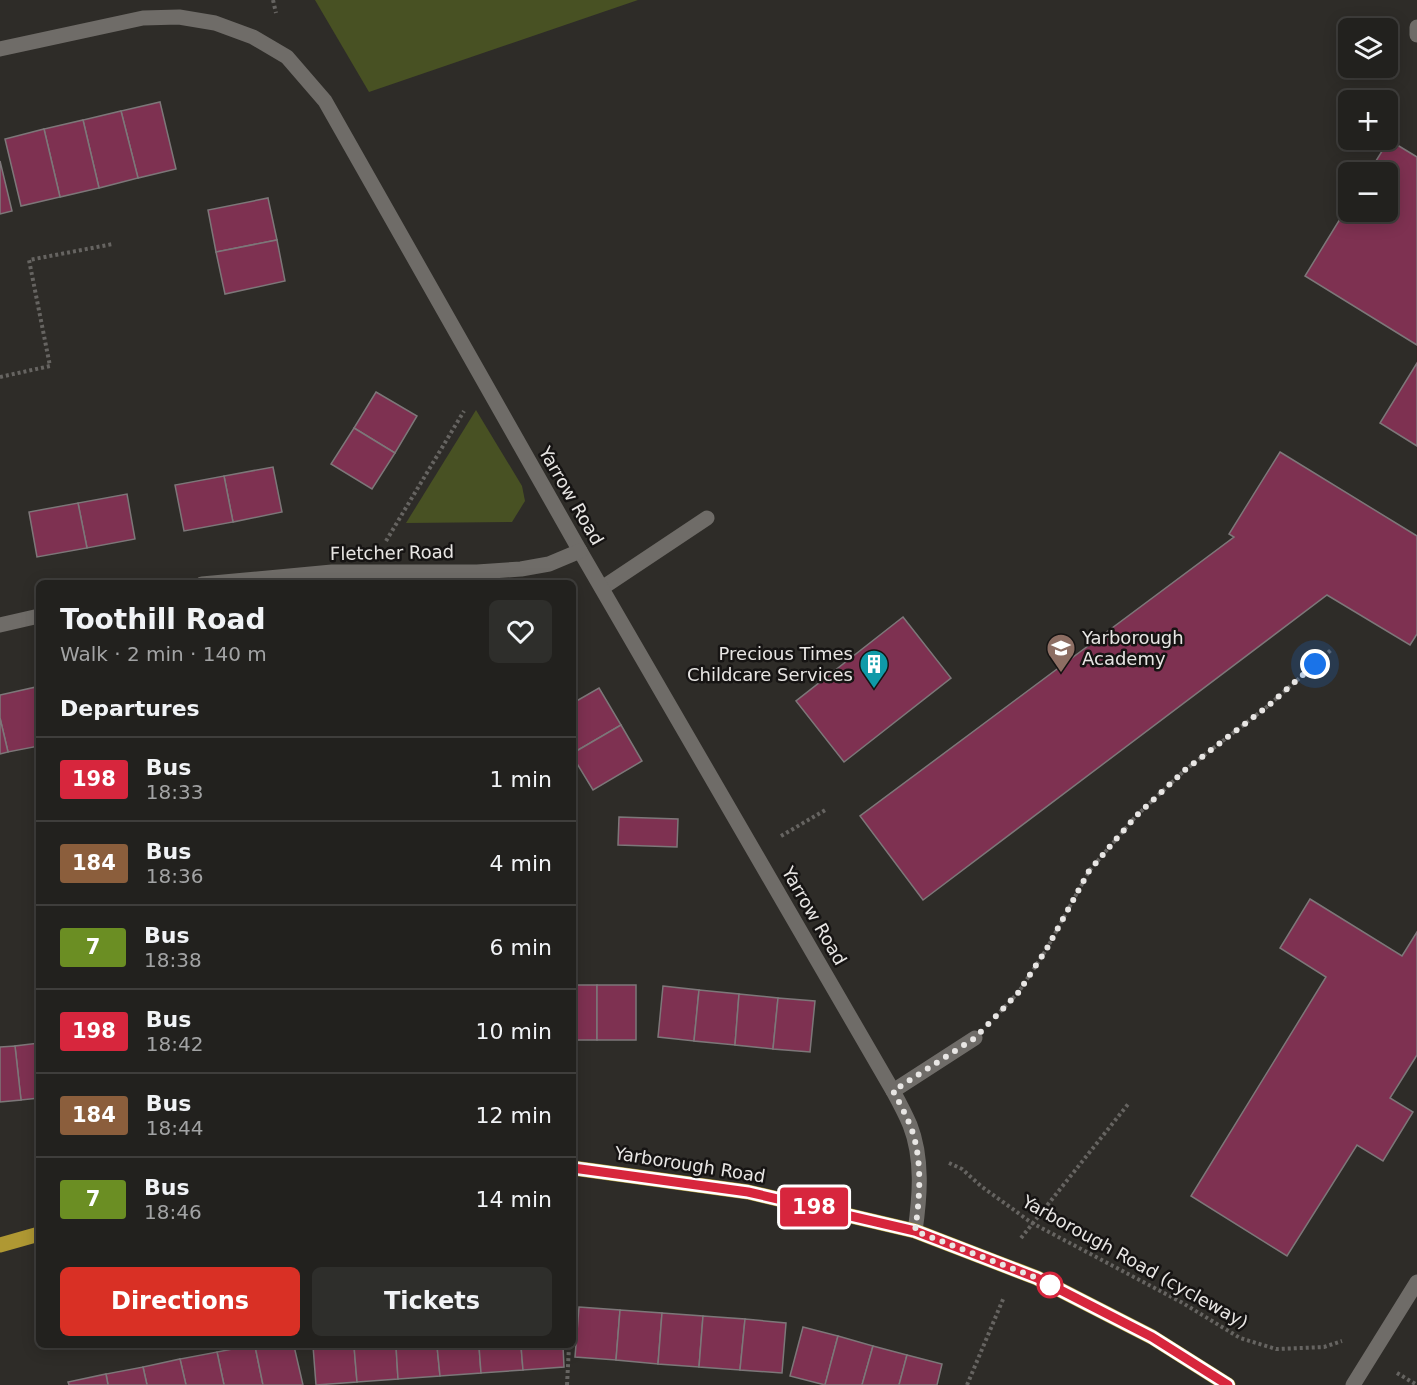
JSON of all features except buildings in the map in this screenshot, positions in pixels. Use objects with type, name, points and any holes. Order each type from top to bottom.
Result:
[{"type":"main road","name":"Yarborough Road","points":[[576,1168],[748,1192],[915,1231],[1037,1278],[1152,1337],[1228,1385]]},
{"type":"main road","points":[[0,1245],[36,1235]]},
{"type":"street","name":"Yarrow Road","points":[[0,49],[143,18],[179,16],[215,22],[244,33],[287,57],[325,100],[580,551],[893,1091],[910,1125],[916,1148],[919,1204],[915,1231]]},
{"type":"street","points":[[1417,27],[1417,35]]},
{"type":"street","points":[[602,588],[707,518]]},
{"type":"street","name":"Fletcher Road","points":[[245,580],[332,572],[521,569],[549,564],[580,551]]},
{"type":"street","points":[[0,625],[36,617]]},
{"type":"street","points":[[893,1091],[975,1038]]},
{"type":"street","points":[[1353,1385],[1417,1282]]},
{"type":"path","points":[[0,377],[50,366],[28,260],[113,244]]},
{"type":"path","points":[[367,572],[483,380]]},
{"type":"path","points":[[975,1038],[1018,993],[1046,950],[1089,871],[1136,816],[1185,770],[1268,706],[1331,650]]},
{"type":"path","points":[[755,852],[827,809]]},
{"type":"path","points":[[1000,1264],[1129,1103]]},
{"type":"path","name":"Yarborough Road (cycleway)","points":[[916,1148],[962,1169],[982,1187],[1032,1223],[1181,1302],[1240,1338],[1276,1349],[1324,1347],[1343,1340],[1417,1385]]},
{"type":"path","points":[[967,1385],[997,1312],[1018,1271]]},
{"type":"path","points":[[567,1385],[569,1348]]},
{"type":"green space","points":[[315,0],[638,0],[369,92]]},
{"type":"green space","points":[[476,410],[522,486],[525,501],[512,522],[406,523]]},
{"type":"bus line","name":"198","points":[[576,1168],[748,1192],[915,1231],[1037,1278],[1152,1337],[1228,1385]]},
{"type":"place","name":"Yarborough Academy","points":[[1061,674]]},
{"type":"place","name":"Precious Times Childcare Services","points":[[874,690]]},
{"type":"route","points":[[1050,1285],[1056,1288],[1037,1278],[915,1231],[919,1204],[916,1148],[910,1125],[893,1091],[975,1038],[1018,993],[1046,950],[1089,871],[1136,816],[1185,770],[1268,706],[1315,664]]}]
